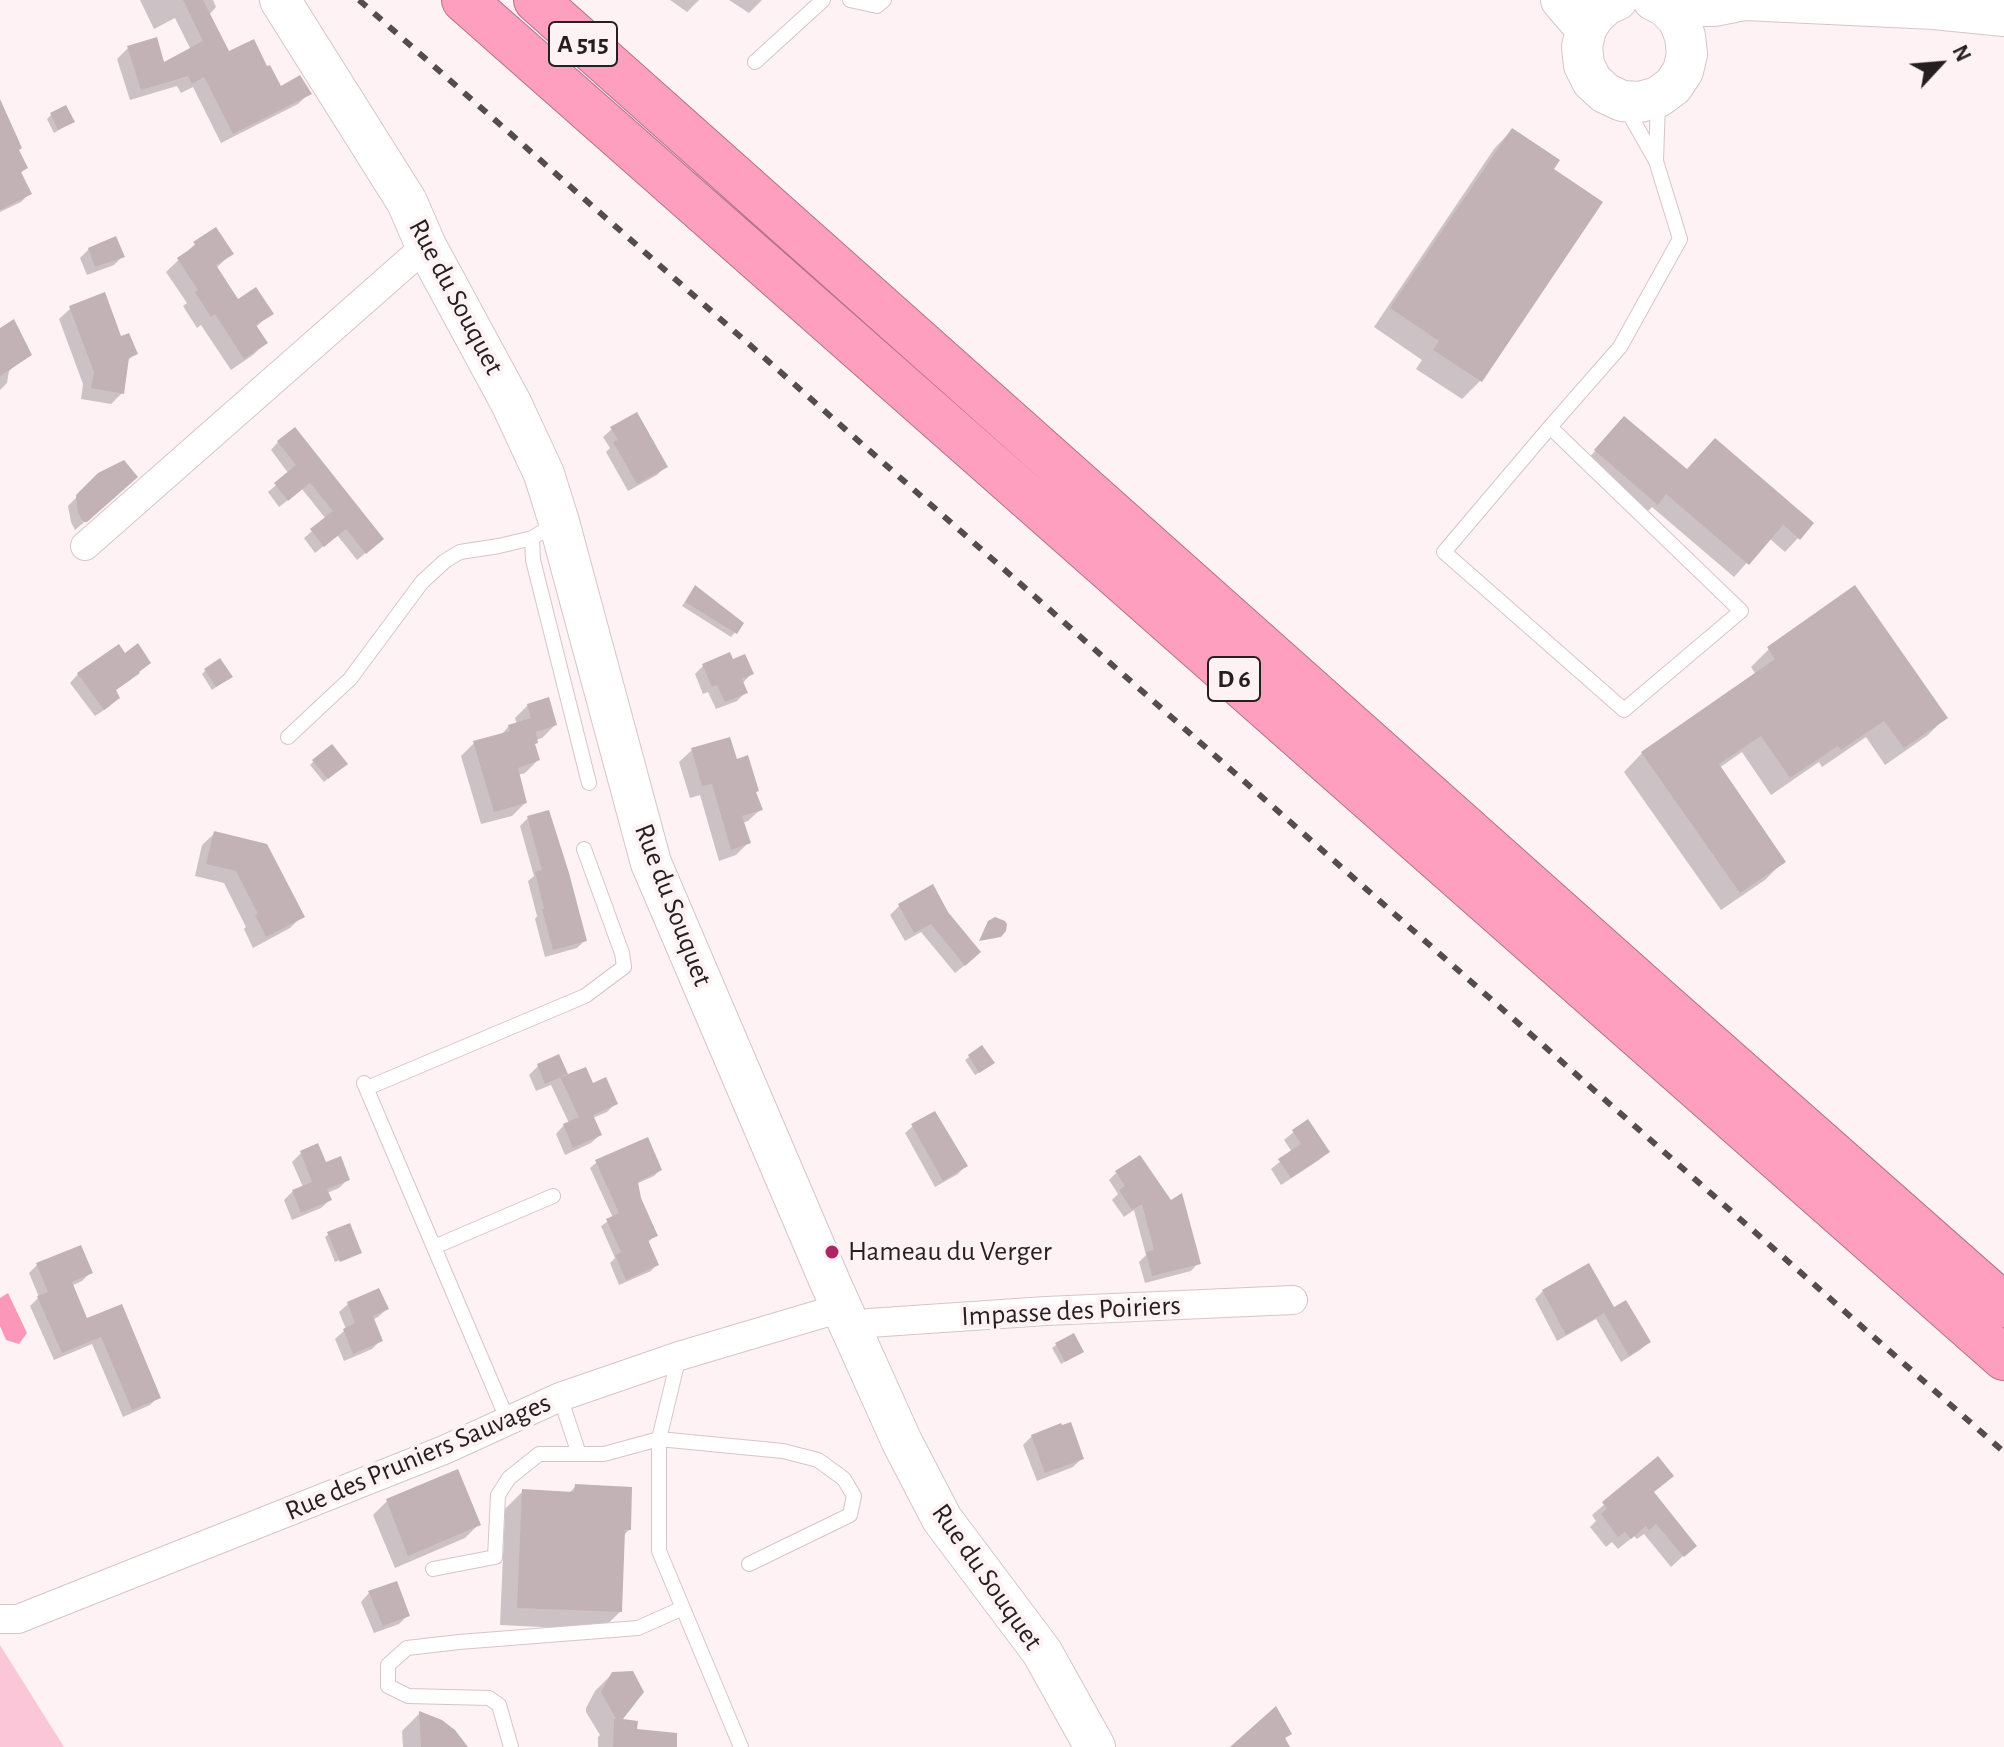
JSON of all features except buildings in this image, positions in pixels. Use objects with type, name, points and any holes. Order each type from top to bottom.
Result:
[{"type":"highway","name":"D 6","points":[[464,0],[2004,1358]]},
{"type":"highway","name":"D 6","points":[[534,0],[2004,1305]]},
{"type":"street","name":"Rue du Souquet","points":[[280,0],[407,202],[426,246],[511,403],[544,474],[546,530],[651,863],[902,1442],[942,1519],[1042,1652],[1095,1747]]},
{"type":"street","points":[[1591,7],[1582,47],[1584,65],[1592,81],[1605,93],[1640,99],[1673,86],[1683,71],[1687,54],[1668,14],[1745,0],[1934,9],[2004,16]]},
{"type":"street","points":[[85,546],[426,246]]},
{"type":"street","name":"Impasse des Poiriers","points":[[846,1318],[869,1323],[1293,1300]]},
{"type":"street","name":"Rue des Pruniers Sauvages","points":[[0,1619],[18,1619],[429,1456],[560,1397],[679,1356],[846,1318]]},
{"type":"lane","points":[[755,62],[823,0]]},
{"type":"lane","points":[[850,0],[877,6],[884,0]]},
{"type":"lane","points":[[1550,427],[1741,611],[1624,710],[1444,552],[1550,427],[1620,347],[1680,239],[1640,99]]},
{"type":"lane","points":[[1640,99],[1656,161]]},
{"type":"lane","points":[[288,737],[350,679],[422,582],[445,561],[460,552],[499,546],[546,530]]},
{"type":"lane","points":[[546,530],[533,560],[589,783]]},
{"type":"lane","points":[[508,1421],[365,1084],[585,996],[624,967],[622,953],[584,849]]},
{"type":"lane","points":[[434,1247],[553,1196]]},
{"type":"lane","points":[[679,1356],[659,1439],[659,1551],[741,1747]]},
{"type":"lane","points":[[560,1397],[579,1454]]},
{"type":"lane","points":[[433,1569],[495,1557],[498,1495],[509,1478],[539,1454],[604,1454],[659,1439],[783,1451],[818,1460],[844,1479],[854,1496],[850,1515],[749,1564]]},
{"type":"lane","points":[[511,1747],[499,1705],[489,1698],[408,1696],[388,1686],[388,1665],[407,1648],[638,1628],[683,1608]]},
{"type":"shaded area","points":[[8,1293],[27,1333],[19,1344],[6,1340],[0,1326],[0,1298]]},
{"type":"shaded area","points":[[0,1645],[64,1747],[0,1747]]},
{"type":"railway","points":[[359,0],[2004,1452]]},
{"type":"place","name":"Hameau du Verger","points":[[832,1252]]}]
